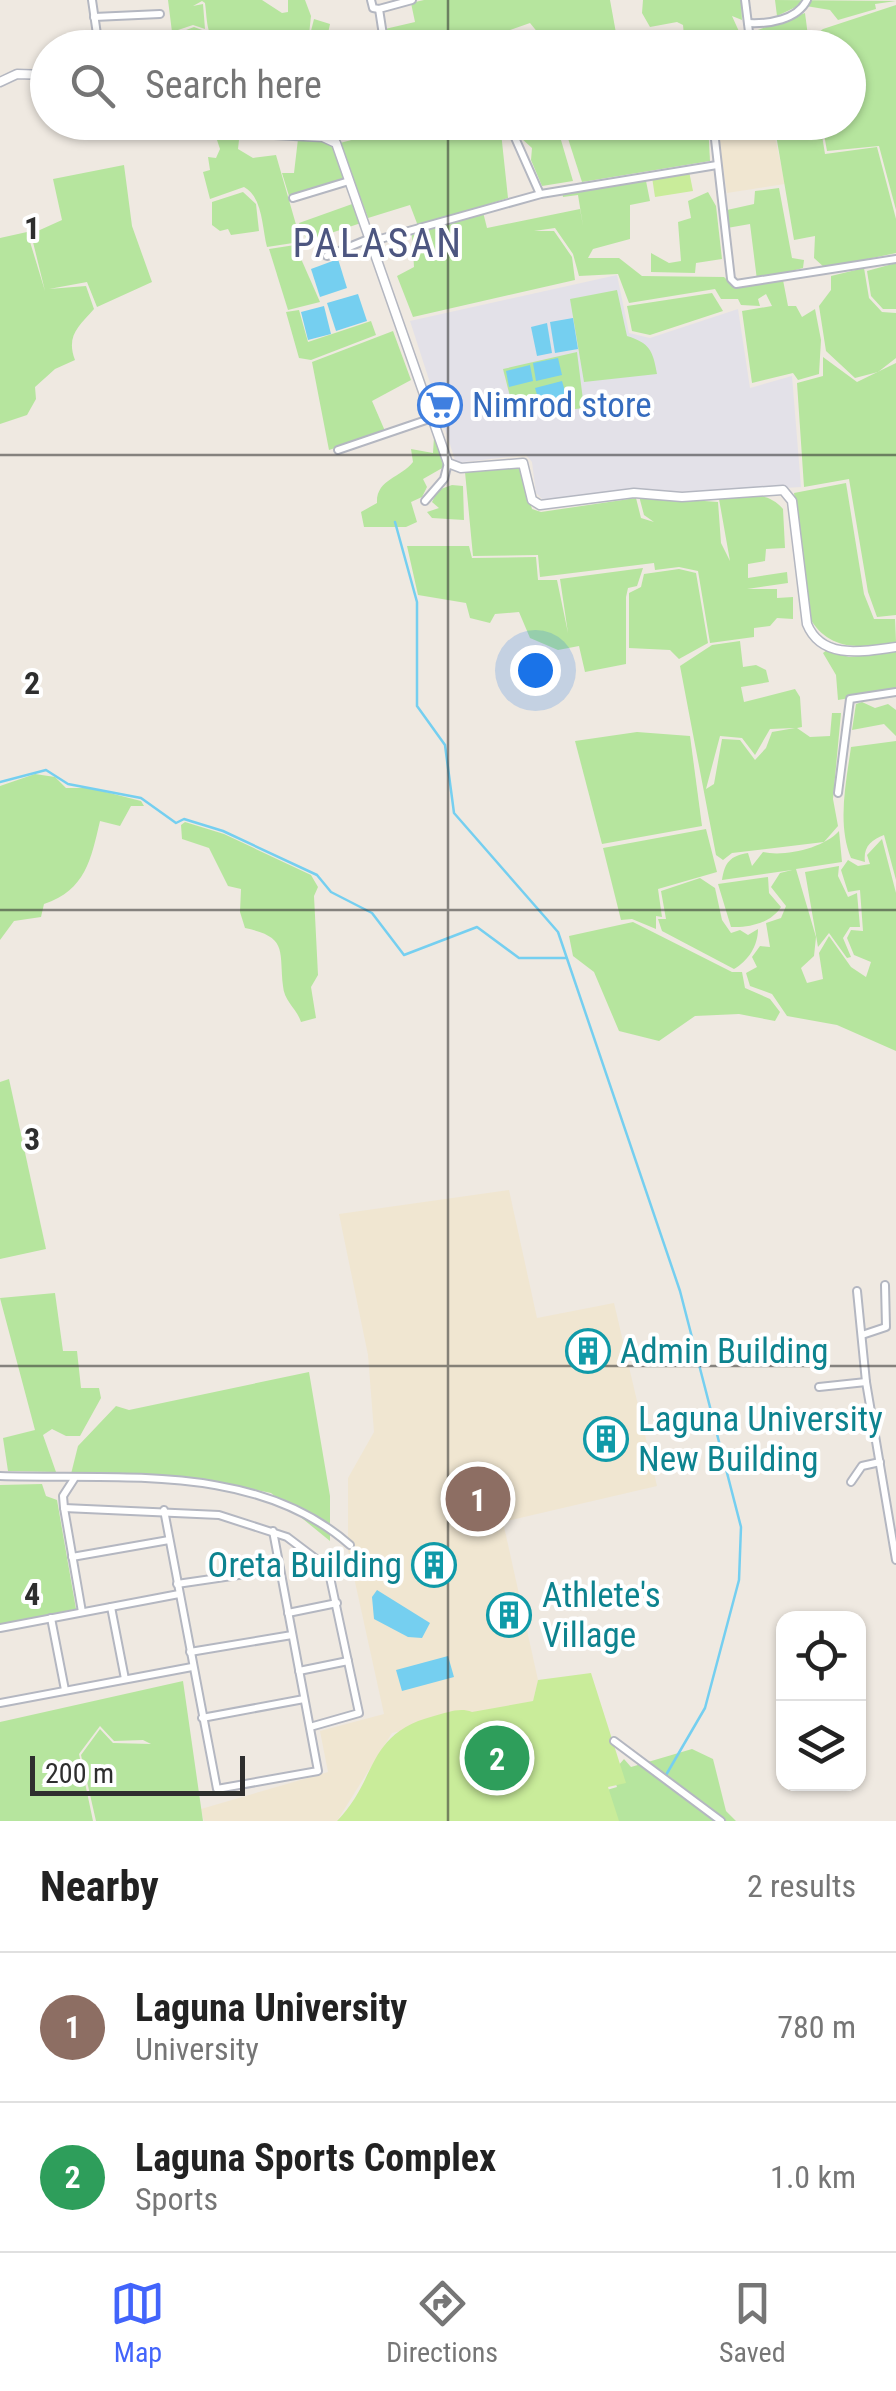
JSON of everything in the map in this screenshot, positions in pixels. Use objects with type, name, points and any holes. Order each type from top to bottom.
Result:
[{"type":"street","points":[[92,0],[96,30]]},
{"type":"street","points":[[371,0],[372,8],[412,0]]},
{"type":"street","points":[[745,0],[749,30]]},
{"type":"street","points":[[748,23],[771,22],[792,15],[807,0]]},
{"type":"street","points":[[378,8],[382,30]]},
{"type":"street","points":[[94,16],[160,14]]},
{"type":"street","points":[[0,74],[0,82],[17,74],[30,74]]},
{"type":"street","points":[[329,140],[336,144],[373,239],[448,463],[444,479],[425,501]]},
{"type":"street","points":[[516,140],[540,194]]},
{"type":"street","points":[[715,140],[731,279],[736,284],[896,259]]},
{"type":"street","points":[[327,256],[373,239],[540,194],[717,165]]},
{"type":"street","points":[[293,198],[351,181]]},
{"type":"street","points":[[338,450],[432,418]]},
{"type":"street","points":[[448,463],[461,468],[523,463],[532,500],[540,505],[634,493],[682,497],[783,490],[792,501],[809,629],[845,653],[896,647]]},
{"type":"street","points":[[838,794],[850,699],[896,692]]},
{"type":"street","points":[[862,1336],[886,1326],[885,1285]]},
{"type":"street","points":[[857,1291],[866,1382],[896,1560]]},
{"type":"street","points":[[819,1387],[866,1382]]},
{"type":"street","points":[[851,1482],[862,1466],[880,1462]]},
{"type":"street","points":[[0,1476],[187,1481],[251,1490],[318,1517],[350,1545]]},
{"type":"street","points":[[75,1478],[63,1496],[82,1612]]},
{"type":"street","points":[[64,1508],[219,1515],[273,1531],[328,1568],[358,1714],[310,1727]]},
{"type":"street","points":[[164,1510],[217,1789],[318,1770],[273,1531]]},
{"type":"street","points":[[72,1557],[168,1540]]},
{"type":"street","points":[[177,1584],[280,1568]]},
{"type":"street","points":[[0,1628],[179,1594]]},
{"type":"street","points":[[288,1613],[337,1603]]},
{"type":"street","points":[[111,1607],[126,1679]]},
{"type":"street","points":[[51,1618],[65,1690]]},
{"type":"street","points":[[190,1652],[292,1635]]},
{"type":"street","points":[[299,1671],[348,1661]]},
{"type":"street","points":[[0,1703],[192,1667]]},
{"type":"street","points":[[202,1718],[304,1699]]},
{"type":"street","points":[[614,1741],[720,1821]]},
{"type":"shaded area","points":[[719,140],[776,140],[785,184],[727,193]]},
{"type":"shaded area","points":[[617,275],[629,333],[650,338],[738,309],[750,388],[792,376],[801,487],[692,494],[633,489],[543,500],[536,493],[532,462],[526,455],[456,463],[410,321]]},
{"type":"shaded area","points":[[509,1190],[537,1318],[614,1303],[657,1486],[503,1522],[538,1680],[533,1701],[392,1733],[337,1821],[204,1821],[201,1809],[328,1772],[320,1731],[384,1714],[348,1550],[348,1478],[374,1432],[368,1355],[339,1214]]},
{"type":"green space","points":[[168,0],[262,0],[282,13],[288,12],[288,0],[305,0],[311,16],[310,30],[209,30],[205,3],[202,1],[193,6],[203,4],[205,29],[193,25],[172,30]]},
{"type":"green space","points":[[610,0],[615,30],[536,30],[530,23],[510,30],[385,30],[415,22],[411,3]]},
{"type":"green space","points":[[643,0],[741,0],[742,20],[732,16],[738,30],[683,30],[677,22],[650,27],[642,13]]},
{"type":"green space","points":[[775,0],[896,1],[875,4],[876,9],[838,20],[830,10],[800,5],[777,16]]},
{"type":"green space","points":[[896,5],[896,210],[879,146],[827,151],[825,140],[866,140],[866,30],[823,29]]},
{"type":"green space","points":[[805,13],[807,30],[758,30]]},
{"type":"green space","points":[[314,19],[330,24],[329,30],[311,30]]},
{"type":"green space","points":[[217,140],[239,140],[238,149],[253,158],[276,155],[299,235],[293,243],[267,247],[258,205],[244,187],[210,199],[203,172],[210,170],[208,157],[216,158],[220,149]]},
{"type":"green space","points":[[298,140],[306,140],[331,143],[345,179],[289,196],[282,173],[294,173]]},
{"type":"green space","points":[[502,140],[508,198],[418,226],[410,205],[368,218],[340,143]]},
{"type":"green space","points":[[523,140],[561,140],[573,181],[542,186],[531,160],[532,148]]},
{"type":"green space","points":[[568,140],[709,140],[710,161],[582,182]]},
{"type":"green space","points":[[777,140],[823,140],[825,154],[877,147],[896,219],[896,253],[825,268],[814,258],[815,236],[794,240]]},
{"type":"green space","points":[[124,165],[132,226],[152,282],[97,307],[87,282],[49,289],[86,286],[94,309],[73,338],[75,360],[55,369],[35,387],[36,399],[27,415],[0,424],[0,238],[27,232],[45,291],[31,234],[62,220],[53,179]]},
{"type":"green space","points":[[689,171],[693,191],[655,197],[652,177]]},
{"type":"green space","points":[[646,181],[650,201],[630,205],[630,239],[593,249],[588,258],[619,258],[642,276],[724,277],[736,288],[783,280],[788,306],[796,306],[802,317],[815,309],[821,340],[819,374],[798,380],[793,373],[752,383],[742,311],[772,306],[766,294],[758,299],[760,306],[741,305],[738,299],[721,299],[715,289],[629,303],[618,274],[579,276],[573,254],[555,228],[534,231],[554,231],[572,257],[575,280],[413,317],[397,276],[414,267],[412,235],[483,212],[487,228],[580,209],[583,226],[578,195],[563,197],[562,192]]},
{"type":"green space","points":[[779,188],[792,258],[804,260],[803,268],[757,280],[750,224],[727,228],[727,210],[754,204],[755,191]]},
{"type":"green space","points":[[243,192],[256,204],[259,231],[231,235],[228,229],[220,231],[212,225],[212,202]]},
{"type":"green space","points":[[708,192],[716,206],[722,259],[696,263],[695,273],[651,272],[651,253],[669,263],[681,261],[678,222],[691,218],[688,201]]},
{"type":"green space","points":[[355,203],[361,223],[307,241],[299,223]]},
{"type":"green space","points":[[295,245],[320,302],[288,310],[269,249]]},
{"type":"green space","points":[[896,263],[896,309],[883,309],[871,296],[867,271]]},
{"type":"green space","points":[[864,268],[869,298],[882,312],[896,313],[896,358],[878,372],[855,378],[826,351],[819,306],[831,290],[831,276]]},
{"type":"green space","points":[[617,290],[627,336],[649,349],[657,374],[584,382],[570,299]]},
{"type":"green space","points":[[712,293],[723,311],[650,335],[632,331],[627,306]]},
{"type":"green space","points":[[299,310],[308,342],[371,321],[376,335],[311,360],[299,358],[286,312]]},
{"type":"green space","points":[[393,331],[411,380],[372,401],[385,431],[329,450],[312,362]]},
{"type":"green space","points":[[577,352],[584,408],[515,416],[503,369]]},
{"type":"green space","points":[[823,357],[857,382],[896,363],[896,615],[877,617],[868,592],[849,479],[804,487],[797,383],[823,376]]},
{"type":"green space","points":[[434,437],[444,467],[423,479],[427,487],[422,497],[411,502],[417,522],[406,527],[364,527],[361,512],[377,503],[385,484],[413,462],[411,449],[433,453]]},
{"type":"green space","points":[[520,466],[532,509],[541,512],[636,498],[641,518],[654,522],[644,515],[639,496],[718,502],[721,543],[730,561],[719,499],[754,495],[769,499],[783,509],[785,548],[766,549],[765,561],[748,564],[748,578],[787,572],[788,583],[747,589],[777,589],[777,598],[793,597],[793,619],[777,618],[770,626],[754,628],[754,637],[710,643],[698,571],[679,567],[655,570],[654,563],[540,577],[538,555],[473,556],[465,472]]},
{"type":"green space","points":[[846,483],[864,594],[874,619],[895,619],[896,642],[872,646],[838,643],[811,620],[794,493]]},
{"type":"green space","points":[[463,486],[464,520],[432,518],[427,512],[439,508],[432,502],[438,490]]},
{"type":"green space","points":[[407,546],[469,546],[472,558],[536,557],[538,580],[557,580],[568,633],[560,579],[643,568],[637,586],[628,588],[626,597],[626,664],[585,672],[579,646],[558,650],[530,638],[519,612],[495,614],[490,623],[470,618],[466,603],[418,595]]},
{"type":"green space","points":[[679,569],[696,573],[708,643],[679,659],[670,650],[629,648],[629,593],[641,587],[644,574]]},
{"type":"green space","points":[[740,641],[743,667],[756,665],[766,670],[769,682],[741,687],[744,702],[795,689],[800,697],[802,727],[797,728],[810,737],[830,736],[832,713],[841,713],[833,799],[838,826],[824,842],[732,853],[723,860],[716,855],[680,666],[712,645]],"holes":[[[795,728],[772,732],[766,748],[755,760],[740,740],[722,739],[714,784],[706,789],[720,736],[742,738],[755,755],[770,729]]]},
{"type":"green space","points":[[827,650],[849,657],[896,652],[896,690],[838,700],[836,675],[823,653]]},
{"type":"green space","points":[[862,702],[875,708],[888,704],[896,710],[896,736],[884,724],[852,730],[856,704]]},
{"type":"green space","points":[[637,732],[690,736],[702,826],[602,844],[575,741]]},
{"type":"green space","points":[[896,741],[896,880],[884,835],[869,845],[865,862],[851,858],[844,817],[851,747]]},
{"type":"green space","points":[[35,774],[55,777],[66,788],[90,788],[141,801],[144,806],[131,806],[120,826],[100,821],[78,882],[44,904],[41,917],[14,921],[0,940],[0,786]]},
{"type":"green space","points":[[185,822],[224,834],[311,875],[318,887],[314,896],[318,975],[311,987],[316,1018],[301,1022],[284,991],[279,947],[269,936],[245,928],[240,912],[241,889],[228,886],[209,848],[182,839],[181,825]]},
{"type":"green space","points":[[706,829],[717,872],[658,889],[662,917],[656,916],[656,929],[632,919],[621,920],[603,848]]},
{"type":"green space","points":[[839,831],[842,862],[796,869],[816,937],[814,956],[801,968],[807,983],[823,979],[819,953],[829,936],[851,967],[866,977],[871,962],[854,955],[847,938],[851,930],[863,931],[860,890],[848,892],[841,870],[848,860],[858,866],[870,864],[867,855],[882,839],[896,893],[896,1051],[837,1025],[787,1016],[772,994],[750,986],[746,973],[757,967],[752,957],[760,946],[770,947],[766,923],[781,918],[786,906],[771,887],[780,873],[792,870],[722,880],[727,864],[748,853],[752,866],[763,852],[804,850]]},
{"type":"green space","points":[[839,866],[838,876],[848,897],[857,893],[860,927],[850,927],[843,938],[851,957],[847,958],[829,933],[818,947],[805,872]]},
{"type":"green space","points":[[768,877],[769,893],[781,907],[759,923],[731,927],[718,884]]},
{"type":"green space","points":[[700,878],[715,888],[722,920],[731,933],[740,930],[748,935],[758,929],[751,952],[734,969],[662,931],[658,919],[666,919],[661,891]]},
{"type":"green space","points":[[633,922],[732,972],[742,972],[745,988],[770,999],[780,1012],[775,1021],[739,1014],[695,1016],[659,1041],[619,1031],[594,972],[573,956],[569,936]]},
{"type":"green space","points":[[9,1079],[46,1249],[0,1259],[0,1082]]},
{"type":"green space","points":[[55,1293],[63,1351],[77,1351],[81,1388],[99,1388],[101,1398],[80,1436],[66,1436],[52,1429],[43,1435],[56,1472],[8,1471],[3,1438],[35,1430],[0,1298]]},
{"type":"green space","points":[[309,1372],[330,1496],[330,1541],[271,1493],[191,1477],[71,1474],[78,1446],[116,1406],[129,1410]]},
{"type":"green space","points":[[42,1484],[46,1496],[57,1500],[76,1609],[0,1624],[0,1485]]},
{"type":"green space","points":[[591,1673],[626,1783],[608,1787],[619,1821],[337,1821],[384,1746],[412,1724],[453,1711],[472,1712],[533,1701],[538,1680]]},
{"type":"green space","points":[[183,1681],[203,1821],[96,1821],[81,1755],[100,1729],[113,1743],[151,1744],[143,1740],[114,1741],[100,1726],[79,1754],[93,1821],[0,1821],[0,1722]]},
{"type":"green space","points":[[692,1749],[713,1759],[726,1811],[736,1821],[602,1821],[593,1794],[617,1787],[612,1773],[624,1759],[631,1767]]},
{"type":"water","points":[[338,259],[347,288],[320,297],[311,269]]},
{"type":"water","points":[[358,294],[367,321],[336,331],[327,303]]},
{"type":"water","points":[[324,306],[331,334],[308,340],[301,312]]},
{"type":"water","points":[[573,318],[578,349],[555,353],[550,322]]},
{"type":"water","points":[[547,323],[552,353],[537,356],[531,327]]},
{"type":"water","points":[[558,358],[562,375],[536,381],[533,363]]},
{"type":"water","points":[[530,365],[533,381],[509,387],[506,371]]},
{"type":"water","points":[[562,381],[567,398],[540,405],[535,388]]},
{"type":"water","points":[[377,1590],[430,1623],[422,1638],[408,1637],[374,1619],[372,1597]]},
{"type":"water","points":[[448,1656],[454,1677],[402,1691],[396,1670]]},
{"type":"waterway","points":[[395,522],[417,602],[417,706],[445,745],[454,813],[558,932],[680,1291],[741,1527],[739,1580],[705,1708],[666,1775]]},
{"type":"waterway","points":[[0,782],[46,770],[68,784],[141,798],[176,823],[184,819],[223,831],[317,875],[331,892],[372,913],[404,955],[477,927],[519,958],[566,958]]},
{"type":"place","name":"Nimrod store","points":[[440,405]]},
{"type":"place","name":"Admin Building","points":[[588,1351]]},
{"type":"place","name":"Laguna University New Building","points":[[606,1439]]},
{"type":"place","name":"Laguna University","points":[[478,1499]]},
{"type":"place","name":"Oreta Building","points":[[434,1565]]},
{"type":"place","name":"Athlete's Village","points":[[509,1615]]},
{"type":"place","name":"Laguna Sports Complex","points":[[497,1758]]},
{"type":"district","name":"PALASAN","points":[[378,243]]}]
